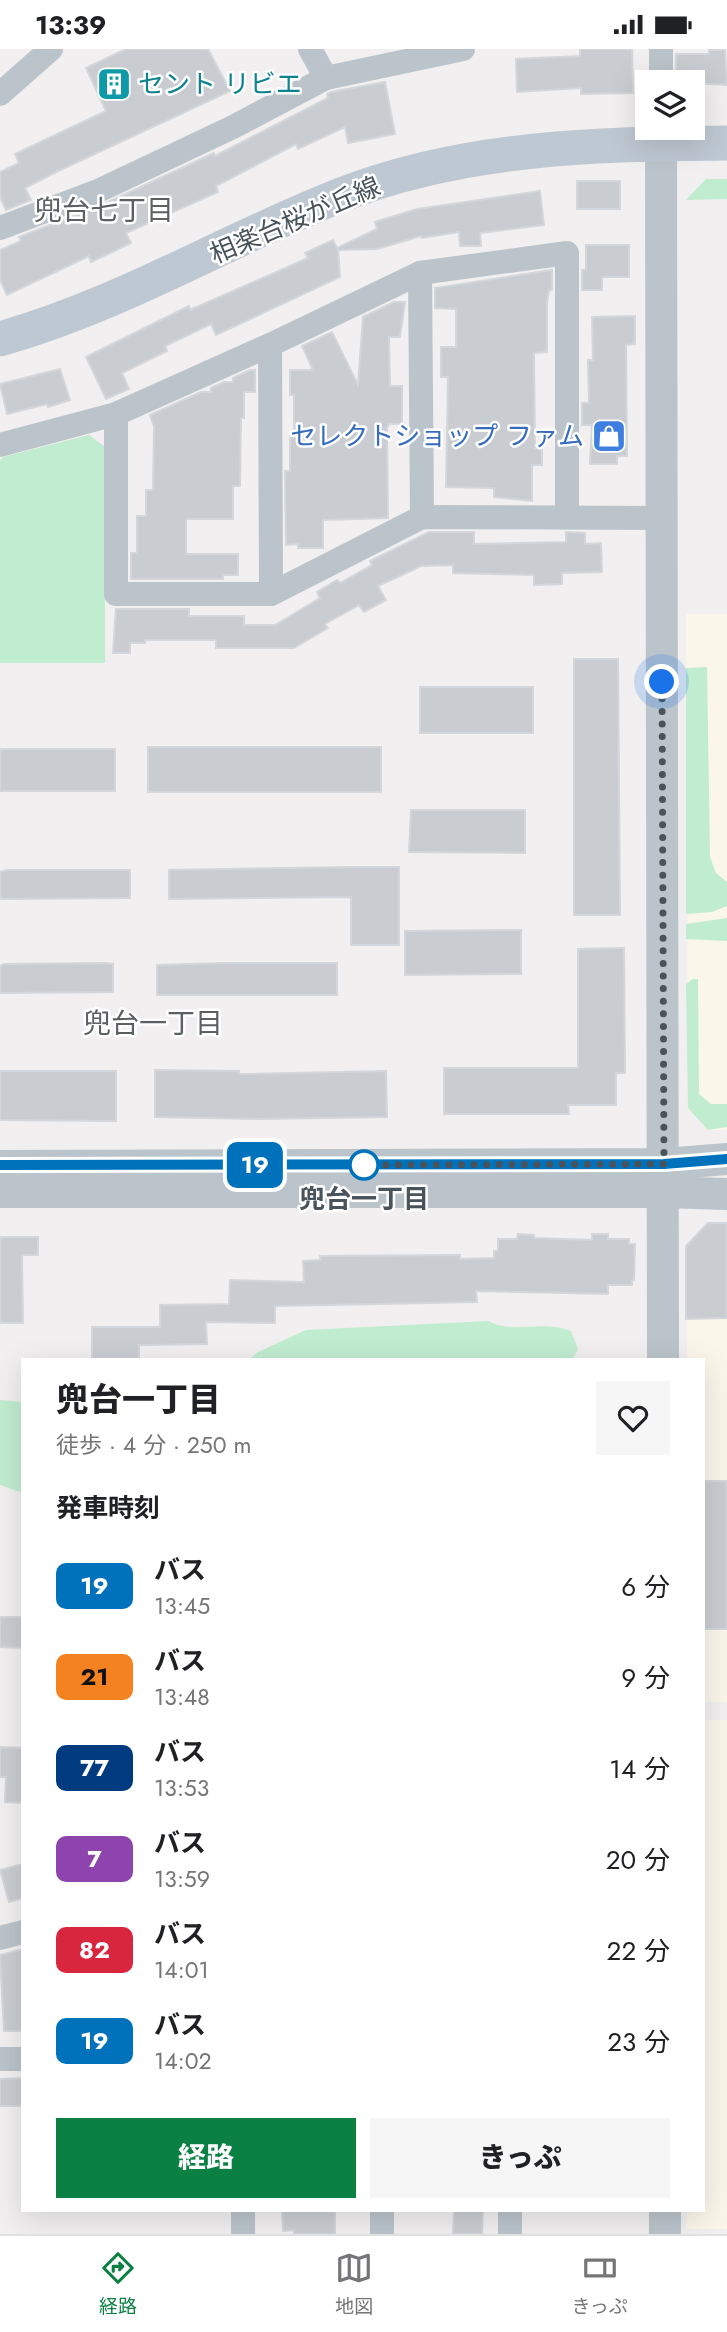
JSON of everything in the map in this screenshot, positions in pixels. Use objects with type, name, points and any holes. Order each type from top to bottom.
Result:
[{"type":"main road","name":"相楽台桜が丘線","points":[[0,339],[105,304],[342,195],[422,170],[503,154],[635,138]]},
{"type":"main road","name":"相楽台桜が丘線","points":[[702,140],[727,143]]},
{"type":"street","points":[[0,94],[51,49]]},
{"type":"street","points":[[310,49],[326,78]]},
{"type":"street","points":[[0,228],[98,191],[233,127],[326,78],[463,49]]},
{"type":"street","points":[[661,49],[661,70]]},
{"type":"street","points":[[661,140],[663,1358]]},
{"type":"street","points":[[0,445],[116,414],[270,345],[419,273],[567,253],[567,517]]},
{"type":"street","points":[[419,273],[422,517]]},
{"type":"street","points":[[270,345],[271,594]]},
{"type":"street","points":[[116,414],[116,594],[271,594],[422,517],[662,518]]},
{"type":"street","points":[[0,1192],[663,1178],[727,1159]]},
{"type":"street","points":[[0,1165],[663,1178],[727,1194]]},
{"type":"street","points":[[0,1938],[21,1933]]},
{"type":"street","points":[[0,2059],[21,2059]]},
{"type":"street","points":[[243,2212],[243,2234]]},
{"type":"street","points":[[382,2212],[382,2234]]},
{"type":"street","points":[[510,2212],[510,2234]]},
{"type":"street","points":[[665,2212],[665,2234]]},
{"type":"shaded area","points":[[686,614],[727,614],[727,1130],[708,1130],[688,1108]]},
{"type":"shaded area","points":[[708,1223],[727,1223],[727,1702],[705,1702],[705,1358],[687,1358],[686,1246]]},
{"type":"shaded area","points":[[705,1720],[727,1720],[727,2229],[687,2229],[687,2212],[705,2212]]},
{"type":"green space","points":[[706,179],[727,179],[727,199],[686,200]]},
{"type":"green space","points":[[89,435],[105,447],[105,663],[0,663],[0,461],[3,457]]},
{"type":"green space","points":[[707,667],[710,857],[716,873],[727,882],[727,906],[712,912],[686,914],[686,668]]},
{"type":"green space","points":[[727,918],[727,941],[686,939],[686,924]]},
{"type":"green space","points":[[698,979],[699,1094],[711,1104],[727,1104],[727,1127],[708,1130],[688,1108],[686,984]]},
{"type":"green space","points":[[488,1321],[509,1327],[549,1326],[571,1331],[578,1349],[573,1358],[251,1358],[258,1352],[306,1330]]},
{"type":"green space","points":[[0,1400],[21,1402],[21,1492],[0,1485]]},
{"type":"building","points":[[126,49],[208,49],[230,91],[25,188],[31,200],[6,210],[0,197],[0,172],[19,163],[15,154],[106,111],[86,68]]},
{"type":"building","points":[[580,49],[632,49],[633,93],[581,94],[581,88],[517,92],[516,59],[580,56]]},
{"type":"building","points":[[709,50],[725,50],[727,85],[705,84],[705,70],[676,70],[676,54],[709,54]]},
{"type":"building","points":[[385,82],[395,134],[348,143],[345,127],[298,149],[296,144],[216,186],[218,192],[126,233],[131,243],[91,262],[89,256],[7,295],[0,280],[0,250],[21,241],[19,237],[104,204],[214,153],[215,156],[328,98],[327,94],[331,92]]},
{"type":"building","points":[[577,181],[620,181],[620,209],[577,209]]},
{"type":"building","points":[[540,191],[544,225],[480,233],[481,246],[460,246],[459,232],[421,236],[377,249],[338,250],[340,277],[216,335],[211,324],[165,346],[167,351],[122,373],[129,389],[106,399],[86,357],[189,306],[190,310],[308,258],[305,253],[333,240],[337,248],[377,229],[375,222],[417,209]]},
{"type":"building","points":[[586,245],[629,245],[629,277],[602,277],[602,290],[582,290],[582,270],[586,270]]},
{"type":"building","points":[[552,270],[552,290],[549,290],[547,303],[547,352],[534,353],[535,448],[542,448],[542,465],[532,465],[532,501],[494,497],[494,488],[446,487],[448,377],[441,377],[441,347],[456,347],[456,309],[435,308],[435,288]]},
{"type":"building","points":[[394,302],[405,302],[400,337],[389,337],[390,386],[402,386],[402,424],[389,424],[387,428],[388,518],[323,520],[323,548],[286,545],[285,471],[290,471],[290,436],[294,436],[294,395],[290,395],[290,370],[313,370],[302,346],[332,332],[358,385],[363,317]]},
{"type":"building","points":[[635,316],[635,344],[626,345],[627,456],[617,456],[617,464],[590,464],[592,425],[582,425],[582,403],[589,403],[588,360],[593,360],[592,317]]},
{"type":"building","points":[[60,369],[70,400],[7,414],[0,384]]},
{"type":"building","points":[[255,370],[255,392],[244,392],[240,486],[233,486],[233,519],[186,519],[186,554],[238,554],[238,575],[223,575],[223,579],[131,579],[131,553],[137,553],[137,516],[146,516],[146,490],[153,490],[154,426],[150,415],[201,392],[211,392],[211,388],[224,382],[233,382],[233,378]]},
{"type":"building","points":[[429,532],[474,532],[474,544],[566,542],[566,532],[585,533],[585,544],[601,543],[602,572],[562,573],[562,584],[534,585],[534,575],[453,573],[453,565],[421,566],[378,586],[386,600],[364,612],[359,605],[325,624],[328,628],[294,648],[216,648],[216,640],[145,640],[145,643],[130,643],[130,653],[113,653],[116,609],[189,609],[189,616],[244,616],[244,625],[275,625],[320,598],[317,592],[337,580],[340,583],[372,565],[370,561]]},
{"type":"building","points":[[574,659],[618,659],[620,915],[574,915]]},
{"type":"building","points":[[420,687],[533,687],[533,733],[420,733]]},
{"type":"building","points":[[148,747],[381,747],[381,792],[148,792]]},
{"type":"building","points":[[0,749],[115,749],[115,791],[0,791]]},
{"type":"building","points":[[411,810],[525,810],[525,853],[409,852]]},
{"type":"building","points":[[399,867],[399,945],[351,945],[351,897],[169,899],[169,870]]},
{"type":"building","points":[[130,870],[130,898],[0,899],[0,872]]},
{"type":"building","points":[[521,930],[521,974],[405,975],[405,931]]},
{"type":"building","points":[[624,948],[625,1073],[616,1073],[616,1105],[568,1105],[569,1114],[444,1114],[444,1068],[578,1068],[578,949]]},
{"type":"building","points":[[337,963],[337,995],[157,995],[157,965]]},
{"type":"building","points":[[4,964],[113,964],[113,992],[0,993],[0,966]]},
{"type":"building","points":[[155,1070],[239,1071],[239,1074],[386,1071],[387,1117],[155,1117]]},
{"type":"building","points":[[0,1071],[116,1071],[116,1121],[0,1120]]},
{"type":"building","points":[[708,1223],[727,1223],[727,1318],[686,1319],[686,1246]]},
{"type":"building","points":[[518,1234],[534,1235],[534,1238],[592,1240],[592,1234],[608,1234],[608,1239],[629,1239],[629,1244],[635,1244],[634,1280],[632,1285],[608,1285],[608,1294],[476,1291],[477,1302],[275,1306],[275,1323],[206,1322],[207,1344],[139,1345],[139,1358],[92,1358],[92,1327],[160,1327],[160,1305],[229,1304],[230,1280],[304,1282],[303,1261],[320,1260],[320,1256],[460,1255],[460,1259],[494,1258],[494,1251],[498,1251],[498,1239],[517,1239]]},
{"type":"building","points":[[0,1237],[38,1237],[38,1255],[22,1255],[23,1323],[0,1323]]},
{"type":"building","points":[[705,1481],[727,1481],[727,1629],[705,1629]]},
{"type":"building","points":[[0,1617],[21,1617],[21,1648],[0,1647]]},
{"type":"building","points":[[0,1747],[21,1748],[21,1803],[5,1802],[6,1777],[0,1777]]},
{"type":"building","points":[[21,1865],[21,1899],[9,1902],[0,1870]]},
{"type":"building","points":[[21,1950],[21,2031],[4,2031],[0,1955]]},
{"type":"building","points":[[21,2078],[21,2106],[0,2106],[0,2079]]},
{"type":"building","points":[[282,2212],[335,2212],[335,2234],[294,2234],[294,2230],[283,2231]]},
{"type":"building","points":[[454,2212],[483,2212],[482,2234],[453,2234]]},
{"type":"bus line","name":"19","points":[[0,1165],[664,1164],[727,1159]]},
{"type":"place","name":"セント リビエ","points":[[114,84]]},
{"type":"place","name":"セレクトショップ ファム","points":[[609,436]]},
{"type":"place","name":"兜台一丁目","points":[[364,1165]]},
{"type":"district","name":"兜台七丁目","points":[[104,210]]},
{"type":"district","name":"兜台一丁目","points":[[153,1023]]},
{"type":"route","points":[[364,1165],[356,1165],[664,1164],[662,682]]}]
